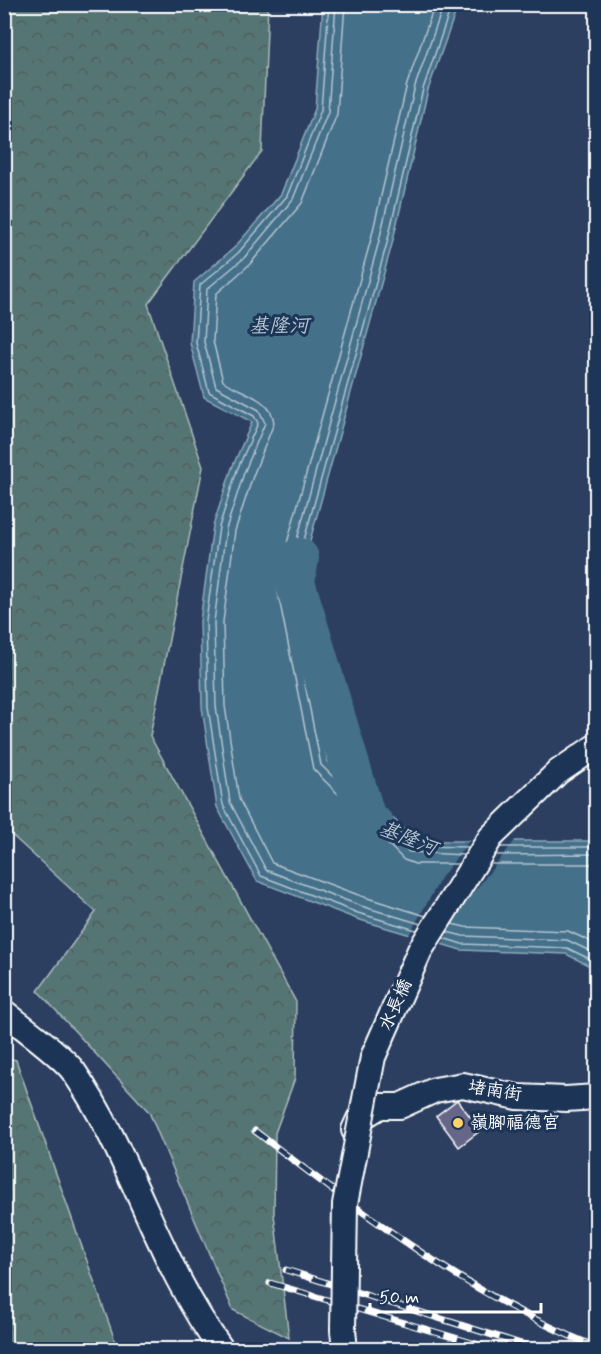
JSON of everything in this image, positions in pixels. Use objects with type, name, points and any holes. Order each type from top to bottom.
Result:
[{"type":"street","name":"水長橋","points":[[344,1340],[345,1204],[373,1058],[420,950],[491,837],[558,772],[597,746]]},
{"type":"street","points":[[4,1012],[73,1070],[126,1166],[200,1320],[222,1350]]},
{"type":"street","name":"堵南街","points":[[347,1146],[359,1119],[373,1110],[380,1106],[400,1106],[435,1090],[463,1085],[517,1097],[566,1099],[597,1097]]},
{"type":"green space","points":[[4,5],[268,5],[262,151],[148,304],[203,467],[150,736],[296,1002],[295,1078],[275,1133],[274,1214],[289,1338],[233,1310],[149,1112],[38,991],[96,912],[5,829]]},
{"type":"green space","points":[[4,1057],[16,1060],[118,1349],[5,1349]]},
{"type":"water","name":"基隆河","points":[[323,5],[458,5],[428,90],[392,244],[298,584],[333,759],[416,841],[596,841],[596,969],[566,954],[461,950],[357,919],[257,881],[217,807],[202,707],[200,621],[213,526],[232,468],[252,422],[204,397],[190,343],[194,282],[234,248],[281,194],[315,109]]},
{"type":"pier","points":[[471,838],[517,838],[461,908],[441,947],[408,937],[441,878]]},
{"type":"building","name":"嶺腳福德宮","points":[[457,1100],[481,1130],[459,1147],[436,1116]]},
{"type":"waterway","name":"基隆河","points":[[299,558],[295,582],[367,822],[375,826]]},
{"type":"railway","points":[[255,1131],[418,1251],[504,1303],[596,1347]]},
{"type":"railway","points":[[286,1270],[540,1350]]},
{"type":"railway","points":[[270,1283],[496,1350]]},
{"type":"place","name":"嶺腳福德宮","points":[[458,1123]]}]
